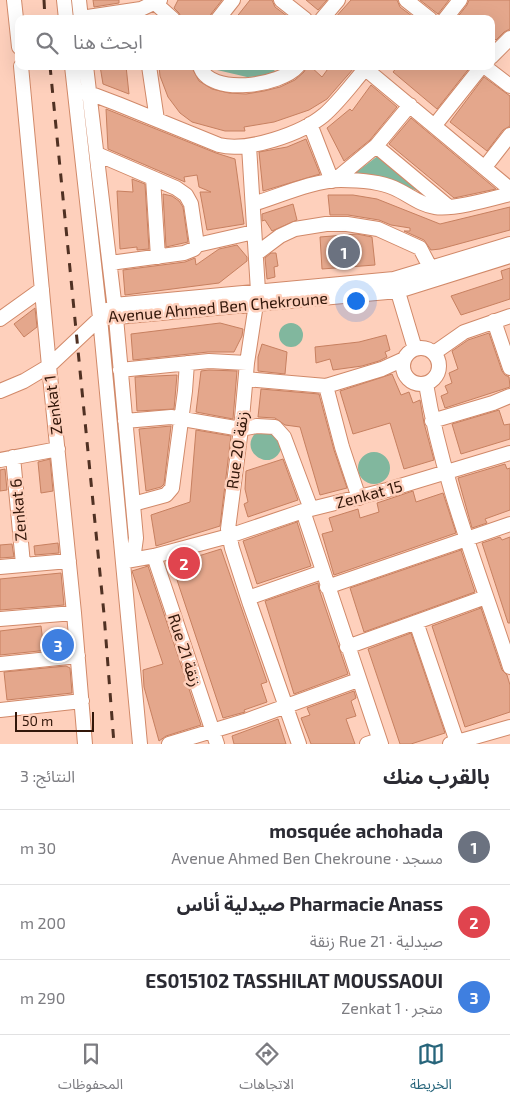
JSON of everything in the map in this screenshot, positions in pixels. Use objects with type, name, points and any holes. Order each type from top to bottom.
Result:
[{"type":"street","points":[[14,0],[16,15]]},
{"type":"street","points":[[64,0],[66,15]]},
{"type":"street","points":[[79,0],[81,15]]},
{"type":"street","points":[[221,15],[234,0]]},
{"type":"street","points":[[281,0],[300,15]]},
{"type":"street","points":[[325,15],[338,0]]},
{"type":"street","points":[[406,0],[423,15]]},
{"type":"street","points":[[448,15],[460,0]]},
{"type":"street","points":[[99,15],[134,9],[158,2],[169,15]]},
{"type":"street","points":[[495,53],[510,38]]},
{"type":"street","name":"Zenkat 1","points":[[21,70],[85,744]]},
{"type":"street","points":[[74,70],[82,92],[97,154],[110,263],[136,538],[128,561]]},
{"type":"street","points":[[85,70],[82,92],[100,318],[128,561],[141,742]]},
{"type":"street","points":[[150,70],[157,120]]},
{"type":"street","points":[[202,70],[205,76],[225,84],[249,85],[272,81],[286,76],[293,70]]},
{"type":"street","points":[[279,70],[286,76]]},
{"type":"street","points":[[82,92],[229,148],[249,146],[267,141],[310,124],[332,107],[369,70]]},
{"type":"street","points":[[371,70],[510,188]]},
{"type":"street","points":[[435,125],[480,70]]},
{"type":"street","points":[[488,70],[510,86]]},
{"type":"street","points":[[334,180],[376,146],[410,105]]},
{"type":"street","points":[[310,124],[334,180]]},
{"type":"street","points":[[485,167],[510,135]]},
{"type":"street","name":"Rue 20 زنقة","points":[[249,146],[258,297],[228,522],[229,536],[248,598],[299,744]]},
{"type":"street","points":[[376,146],[449,207]]},
{"type":"street","points":[[97,154],[176,188],[189,198],[192,204],[197,245]]},
{"type":"street","points":[[153,178],[158,257]]},
{"type":"street","points":[[253,204],[334,180],[366,181],[393,187],[429,206],[437,208],[510,194]]},
{"type":"street","points":[[256,254],[280,236],[295,229],[326,224],[347,224],[378,229],[420,248],[432,269]]},
{"type":"street","points":[[110,263],[192,251],[197,245],[254,232]]},
{"type":"street","name":"Avenue Ahmed Ben Chekroune","points":[[396,285],[432,269],[510,244]]},
{"type":"street","name":"Avenue Ahmed Ben Chekroune","points":[[100,318],[115,311],[396,285],[510,256]]},
{"type":"street","points":[[396,285],[416,349]]},
{"type":"street","points":[[0,319],[42,289]]},
{"type":"street","points":[[434,354],[464,332],[510,316]]},
{"type":"street","points":[[0,391],[24,381],[49,366],[100,318]]},
{"type":"street","points":[[494,321],[510,368]]},
{"type":"street","points":[[246,379],[326,386],[382,369],[404,359],[411,351],[422,348],[434,354],[439,362],[439,371],[434,379],[426,384],[416,384],[407,378],[403,369],[404,359]]},
{"type":"street","points":[[120,370],[224,361],[248,364]]},
{"type":"street","points":[[133,504],[166,495],[172,488],[182,418],[187,363]]},
{"type":"street","points":[[426,384],[432,421],[447,473],[486,597],[510,664]]},
{"type":"street","points":[[326,386],[342,447],[359,498]]},
{"type":"street","points":[[432,421],[510,396]]},
{"type":"street","points":[[125,421],[165,417],[182,418],[241,429],[269,426],[275,427],[280,431],[284,437],[307,510],[322,572],[358,680],[376,743]]},
{"type":"street","points":[[6,458],[58,449]]},
{"type":"street","name":"Zenkat 15","points":[[128,561],[229,536],[307,510],[359,498],[510,453]]},
{"type":"street","name":"Zenkat 6","points":[[6,458],[23,564]]},
{"type":"street","points":[[327,587],[510,524]]},
{"type":"street","name":"Rue 21 زنقة","points":[[154,556],[215,737]]},
{"type":"street","points":[[0,566],[69,561]]},
{"type":"street","points":[[248,598],[322,572]]},
{"type":"street","points":[[347,647],[486,597]]},
{"type":"street","points":[[0,619],[74,613]]},
{"type":"street","points":[[416,622],[454,743],[510,727]]},
{"type":"street","points":[[0,664],[78,656]]},
{"type":"street","points":[[169,744],[215,737],[286,706],[358,680]]},
{"type":"street","points":[[0,710],[82,701]]},
{"type":"green space","points":[[217,70],[274,70],[280,75],[247,77]]},
{"type":"green space","points":[[379,155],[427,195],[389,182],[350,177]]},
{"type":"green space","points":[[286,323],[296,323],[303,330],[303,340],[296,347],[286,347],[279,340],[279,330]]},
{"type":"green space","points":[[259,430],[273,430],[282,446],[278,455],[264,460],[253,452],[250,445],[252,438]]},
{"type":"green space","points":[[374,452],[380,453],[385,457],[389,462],[389,474],[385,479],[380,483],[374,484],[368,483],[363,479],[359,474],[358,468],[359,462],[363,457],[368,453]]},
{"type":"building","points":[[93,0],[119,0],[119,3],[94,7]]},
{"type":"building","points":[[178,0],[222,0],[211,15],[180,15],[174,8]]},
{"type":"building","points":[[250,0],[272,0],[275,7],[286,15],[238,15]]},
{"type":"building","points":[[306,0],[327,0],[318,10]]},
{"type":"building","points":[[351,0],[397,0],[400,7],[411,15],[370,15],[338,15]]},
{"type":"building","points":[[420,0],[449,0],[438,14]]},
{"type":"building","points":[[469,0],[510,0],[510,29],[496,40],[495,15],[459,15]]},
{"type":"building","points":[[101,70],[126,70],[129,94],[103,84]]},
{"type":"building","points":[[159,70],[193,70],[199,81],[212,89],[246,94],[280,87],[295,80],[305,70],[314,70],[322,77],[327,70],[352,70],[327,99],[309,110],[274,122],[244,127],[245,131],[225,131],[192,122],[180,113],[168,97]]},
{"type":"building","points":[[395,70],[468,70],[437,109],[393,72]]},
{"type":"building","points":[[484,77],[510,96],[510,126],[503,130],[487,151],[450,122]]},
{"type":"building","points":[[371,85],[397,107],[370,140],[344,161],[327,128],[350,109],[352,111]]},
{"type":"building","points":[[106,109],[235,159],[244,224],[207,230],[200,192],[211,192],[199,187],[197,175],[184,177],[185,182],[108,149]]},
{"type":"building","points":[[411,118],[496,189],[454,198],[389,144]]},
{"type":"building","points":[[306,139],[320,174],[263,191],[259,152],[287,147]]},
{"type":"building","points":[[132,179],[145,184],[149,249],[137,250],[137,247],[120,249],[117,191],[133,192]]},
{"type":"building","points":[[163,194],[172,196],[183,207],[188,242],[166,247]]},
{"type":"building","points":[[328,195],[353,195],[377,199],[440,224],[510,207],[510,230],[431,250],[424,240],[404,231],[410,231],[410,228],[391,225],[379,220],[348,215],[330,215]]},
{"type":"building","points":[[293,204],[297,220],[272,231],[265,220],[262,221],[262,214]]},
{"type":"building","points":[[357,234],[372,237],[375,265],[322,269],[320,237]]},
{"type":"building","points":[[237,245],[247,257],[247,261],[219,283],[125,295],[123,270],[185,262],[195,258],[196,265],[219,249]]},
{"type":"building","points":[[271,253],[276,253],[278,266],[274,267],[275,277],[267,279],[265,258]]},
{"type":"building","points":[[510,268],[510,299],[461,315],[451,296],[503,279],[501,271]]},
{"type":"building","points":[[35,308],[37,327],[24,337],[14,324]]},
{"type":"building","points":[[220,323],[243,329],[242,336],[234,352],[208,352],[133,360],[131,334]]},
{"type":"building","points":[[489,333],[502,371],[509,377],[510,387],[445,408],[441,396],[448,393],[445,386],[452,383],[449,373],[458,369],[452,351],[468,340]]},
{"type":"building","points":[[386,335],[390,350],[385,352],[387,357],[379,361],[362,366],[333,370],[330,359],[316,363],[315,347],[359,342]]},
{"type":"building","points":[[262,344],[287,352],[285,374],[258,371],[258,357]]},
{"type":"building","points":[[201,371],[237,371],[233,419],[196,412]]},
{"type":"building","points":[[392,374],[401,395],[409,392],[413,403],[420,400],[434,460],[404,469],[390,423],[353,434],[340,391]]},
{"type":"building","points":[[177,375],[174,409],[137,411],[135,377]]},
{"type":"building","points":[[261,389],[319,394],[334,450],[347,488],[320,495],[300,427],[285,425],[275,418],[258,417]]},
{"type":"building","points":[[499,410],[504,425],[510,424],[510,439],[461,454],[452,424]]},
{"type":"building","points":[[171,426],[164,484],[161,487],[146,491],[139,429]]},
{"type":"building","points":[[196,430],[231,436],[220,526],[156,546],[151,515],[190,502]]},
{"type":"building","points":[[50,459],[53,491],[41,493],[38,462]]},
{"type":"building","points":[[283,459],[298,500],[248,517],[244,504],[248,502],[245,489],[246,471]]},
{"type":"building","points":[[505,464],[507,469],[510,468],[510,510],[485,519],[487,523],[472,528],[458,478]]},
{"type":"building","points":[[5,469],[7,490],[0,491],[0,470]]},
{"type":"building","points":[[413,491],[416,502],[443,493],[456,533],[334,575],[322,534],[333,531],[329,518],[358,509],[360,518],[379,512],[377,503]]},
{"type":"building","points":[[297,522],[311,566],[257,584],[243,541]]},
{"type":"building","points":[[500,537],[502,540],[510,537],[510,623],[508,623],[482,543]]},
{"type":"building","points":[[58,543],[59,553],[35,555],[34,546]]},
{"type":"building","points":[[12,544],[14,557],[0,558],[0,545]]},
{"type":"building","points":[[221,549],[267,682],[261,684],[267,702],[244,710],[245,712],[223,718],[171,562],[191,555],[192,558]]},
{"type":"building","points":[[461,550],[475,592],[364,632],[350,588]]},
{"type":"building","points":[[148,566],[201,725],[166,736],[159,741],[144,687],[143,670],[163,664],[132,571]]},
{"type":"building","points":[[61,573],[64,605],[0,610],[0,579]]},
{"type":"building","points":[[318,583],[348,674],[294,694],[265,601]]},
{"type":"building","points":[[481,608],[502,670],[507,675],[510,685],[510,712],[465,727],[432,626]]},
{"type":"building","points":[[41,626],[43,642],[67,640],[68,648],[0,655],[0,631]]},
{"type":"building","points":[[411,633],[445,733],[411,744],[400,744],[368,649]]},
{"type":"building","points":[[66,666],[70,668],[72,693],[7,700],[4,672]]},
{"type":"building","points":[[354,691],[356,698],[351,701],[356,716],[346,719],[355,744],[311,744],[301,718],[310,715],[307,708]]},
{"type":"building","points":[[278,719],[286,744],[234,744],[232,736]]},
{"type":"railway","points":[[44,0],[45,15]]},
{"type":"railway","points":[[50,70],[104,614],[114,744]]},
{"type":"place","name":"mosquée achohada","points":[[344,252]]},
{"type":"place","name":"Pharmacie Anass صيدلية أناس","points":[[184,563]]},
{"type":"place","name":"ES015102 TASSHILAT MOUSSAOUI","points":[[58,645]]}]
